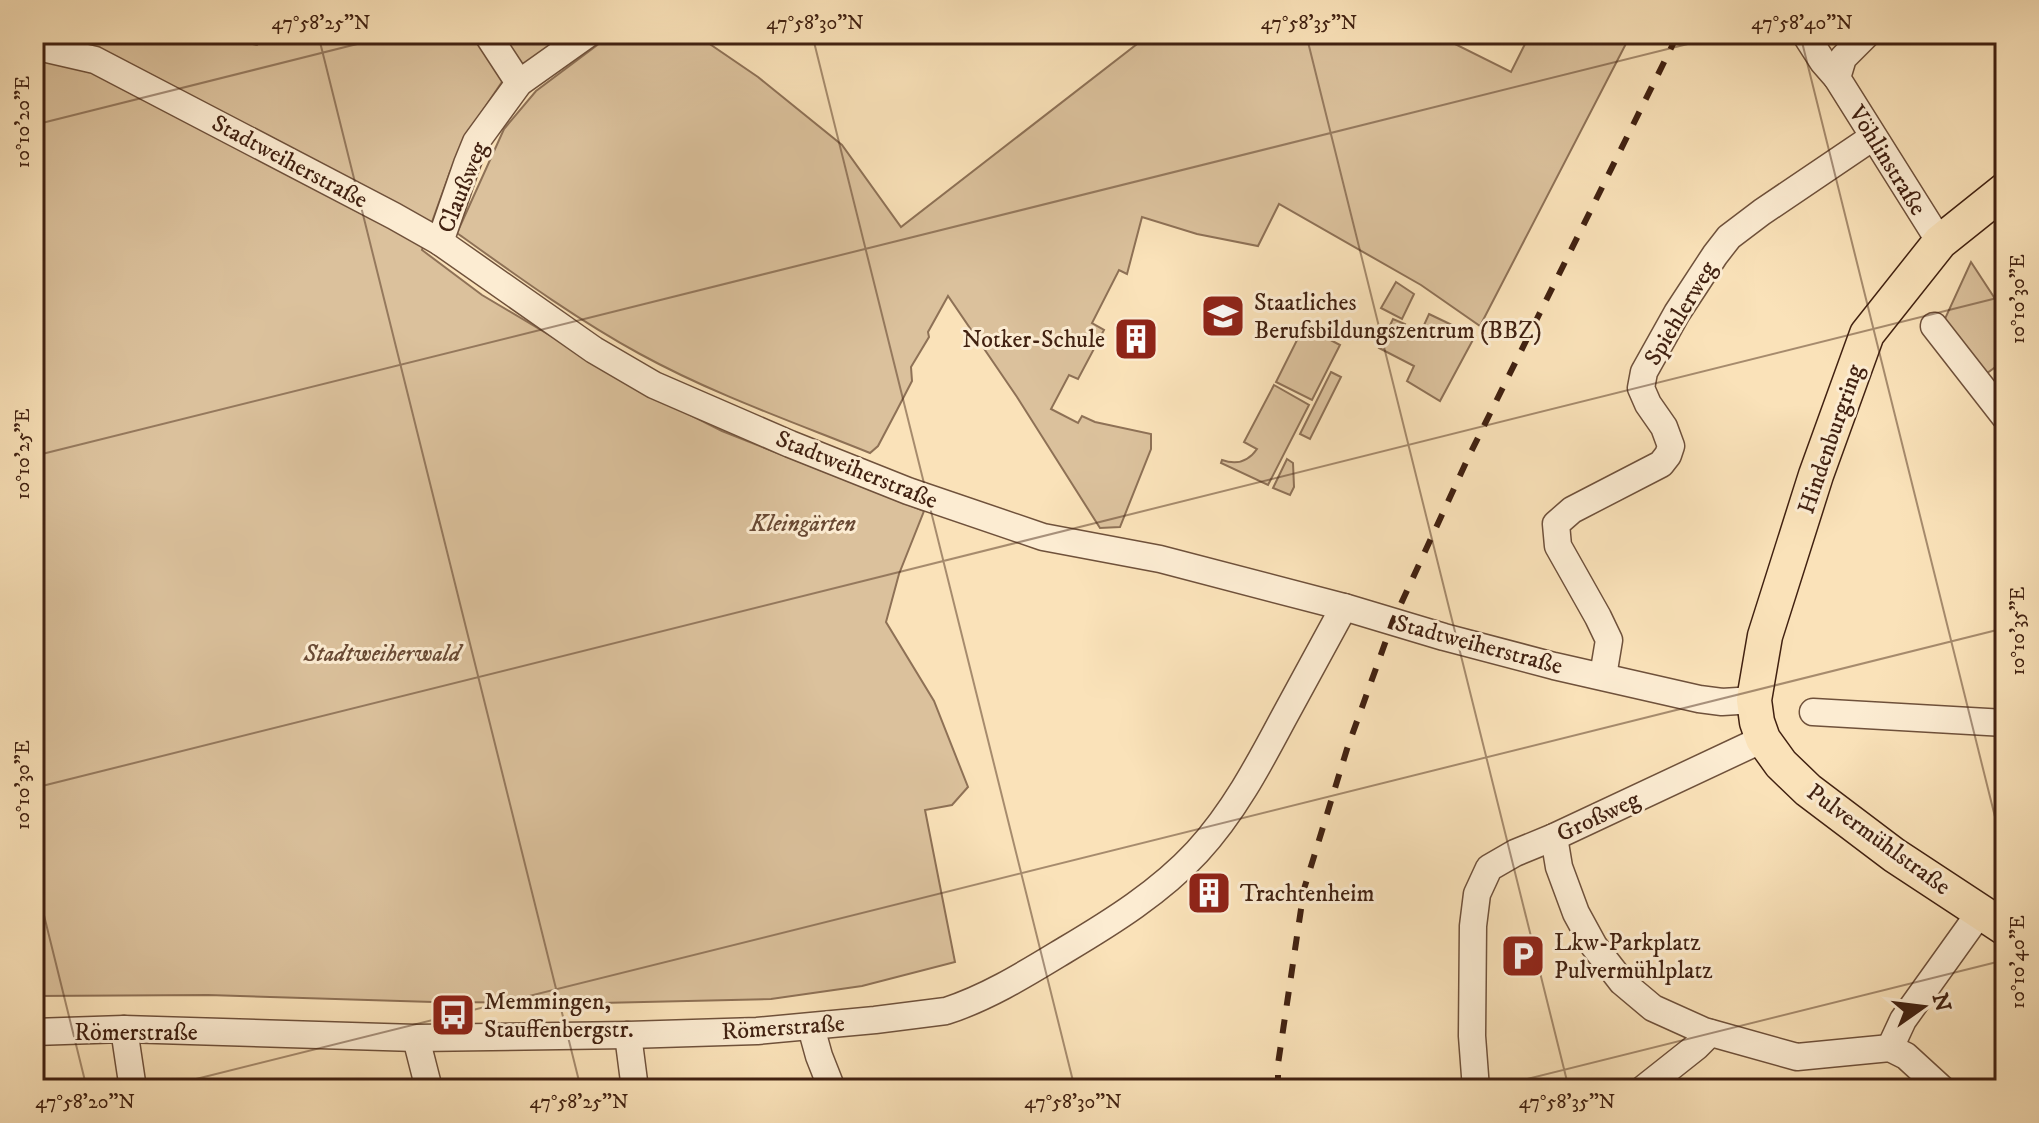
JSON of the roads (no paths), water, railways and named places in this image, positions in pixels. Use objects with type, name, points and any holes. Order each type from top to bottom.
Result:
[{"type":"main road","name":"Hindenburgring","points":[[1763,739],[1754,700],[1765,636],[1816,475],[1867,334],[1940,242],[2005,190]]},
{"type":"main road","name":"Pulvermühlstraße","points":[[1763,739],[1781,764],[1808,790],[1894,855],[1993,920]]},
{"type":"street","points":[[487,34],[519,83]]},
{"type":"street","name":"Claußweg","points":[[440,242],[476,142],[519,83],[588,34]]},
{"type":"street","name":"Vöhlinstraße","points":[[1805,34],[1837,78],[1940,242]]},
{"type":"street","name":"Vöhlinstraße","points":[[1837,78],[1843,58],[1867,34]]},
{"type":"street","name":"Stadtweiherstraße","points":[[34,46],[95,60],[394,216],[440,242],[594,350],[667,391],[923,496],[1043,537],[1160,559],[1554,666],[1699,699],[1722,702],[1754,700]]},
{"type":"street","name":"Spiehlerweg","points":[[1603,676],[1609,640],[1558,546],[1556,524],[1572,510],[1661,464],[1668,455],[1671,446],[1664,427],[1641,388],[1644,372],[1677,313],[1729,237],[1873,137]]},
{"type":"street","points":[[1934,326],[2001,404]]},
{"type":"street","name":"Römerstraße","points":[[34,1032],[124,1029],[416,1038],[628,1035],[811,1027],[946,1011],[1004,986],[1110,923],[1157,889],[1196,853],[1229,814],[1344,607]]},
{"type":"street","points":[[1813,712],[2005,723]]},
{"type":"street","name":"Großweg","points":[[1476,1089],[1472,1036],[1473,926],[1477,894],[1489,868],[1515,853],[1763,739]]},
{"type":"street","points":[[1554,837],[1559,867],[1576,913],[1594,946],[1622,982],[1653,1008],[1710,1033],[1797,1057],[1890,1048],[1906,1056],[1942,1089]]},
{"type":"street","points":[[1890,1048],[1903,1020],[1993,920]]},
{"type":"street","points":[[811,1027],[832,1089]]},
{"type":"street","points":[[124,1029],[133,1089]]},
{"type":"street","points":[[1643,1089],[1710,1033]]},
{"type":"street","points":[[628,1035],[635,1089]]},
{"type":"street","points":[[416,1038],[429,1089]]},
{"type":"railway","points":[[1278,1089],[1278,1064],[1304,889],[1347,749],[1393,621],[1469,456],[1678,34]]},
{"type":"place","name":"Staatliches Berufsbildungszentrum (BBZ)","points":[[1223,316]]},
{"type":"place","name":"Notker-Schule","points":[[1136,339]]},
{"type":"place","name":"Trachtenheim","points":[[1209,893]]},
{"type":"place","name":"Lkw-Parkplatz Pulvermühlplatz","points":[[1523,956]]},
{"type":"place","name":"Memmingen, Stauffenbergstr.","points":[[453,1015]]},
{"type":"park label","name":"Kleingärten","points":[[803,523]]},
{"type":"park label","name":"Stadtweiherwald","points":[[382,653]]}]
